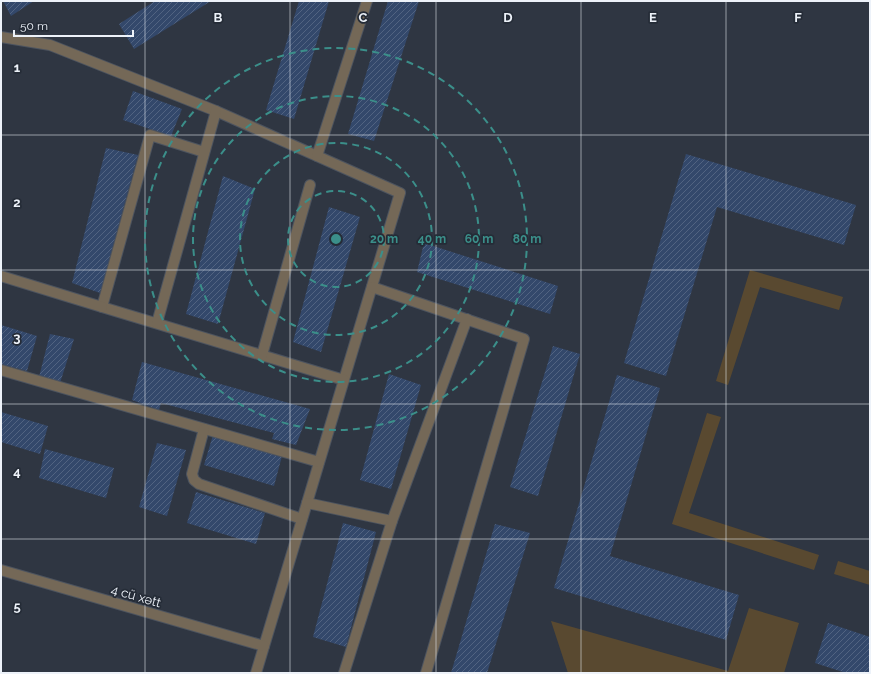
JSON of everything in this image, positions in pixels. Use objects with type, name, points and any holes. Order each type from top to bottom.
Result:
[{"type":"street","points":[[317,156],[367,1]]},
{"type":"street","points":[[1,37],[50,45],[216,111],[400,193],[264,646],[259,672]]},
{"type":"street","points":[[157,323],[216,111]]},
{"type":"street","points":[[102,307],[150,135],[204,152]]},
{"type":"street","points":[[262,355],[310,185]]},
{"type":"street","points":[[1,276],[344,380]]},
{"type":"street","points":[[372,287],[524,339],[426,673]]},
{"type":"street","points":[[344,673],[392,521],[467,319]]},
{"type":"street","points":[[1,370],[319,462]]},
{"type":"street","points":[[204,429],[192,474],[194,480],[199,484],[302,519]]},
{"type":"street","points":[[307,503],[392,521]]},
{"type":"street","name":"4 cü xətt","points":[[1,570],[264,646]]},
{"type":"shaded area","points":[[750,270],[843,297],[839,310],[760,287],[728,385],[716,381]]},
{"type":"shaded area","points":[[707,413],[721,417],[689,513],[819,555],[814,570],[672,524]]},
{"type":"shaded area","points":[[838,561],[870,571],[870,585],[834,574]]},
{"type":"shaded area","points":[[749,608],[799,623],[784,673],[568,673],[551,621],[728,671]]},
{"type":"building","points":[[3,1],[34,1],[11,16]]},
{"type":"building","points":[[155,1],[211,1],[134,49],[119,24]]},
{"type":"building","points":[[299,1],[329,1],[294,119],[266,110]]},
{"type":"building","points":[[388,1],[419,1],[374,141],[348,134]]},
{"type":"building","points":[[133,91],[182,109],[171,136],[123,120]]},
{"type":"building","points":[[106,148],[138,155],[100,293],[72,283]]},
{"type":"building","points":[[686,154],[856,205],[844,245],[717,207],[666,376],[624,363]]},
{"type":"building","points":[[223,176],[255,189],[218,324],[186,314]]},
{"type":"building","points":[[329,207],[360,217],[321,352],[293,342]]},
{"type":"building","points":[[424,243],[558,286],[550,314],[417,272]]},
{"type":"building","points":[[1,325],[37,336],[27,371],[1,364]]},
{"type":"building","points":[[50,334],[74,339],[60,383],[39,377]]},
{"type":"building","points":[[553,346],[580,354],[538,496],[510,487]]},
{"type":"building","points":[[142,362],[310,409],[296,445],[272,439],[274,433],[161,403],[159,410],[132,400]]},
{"type":"building","points":[[389,374],[421,385],[391,489],[360,480]]},
{"type":"building","points":[[617,375],[660,388],[610,556],[739,595],[726,640],[554,588]]},
{"type":"building","points":[[1,412],[48,426],[40,454],[1,442]]},
{"type":"building","points":[[213,435],[282,456],[274,486],[204,465]]},
{"type":"building","points":[[157,443],[186,450],[167,516],[139,507]]},
{"type":"building","points":[[45,449],[114,468],[106,498],[39,478]]},
{"type":"building","points":[[196,492],[265,513],[256,544],[187,523]]},
{"type":"building","points":[[343,523],[376,532],[346,647],[313,637]]},
{"type":"building","points":[[495,524],[530,533],[487,673],[451,673]]},
{"type":"building","points":[[828,623],[870,637],[870,673],[846,673],[815,663]]}]
